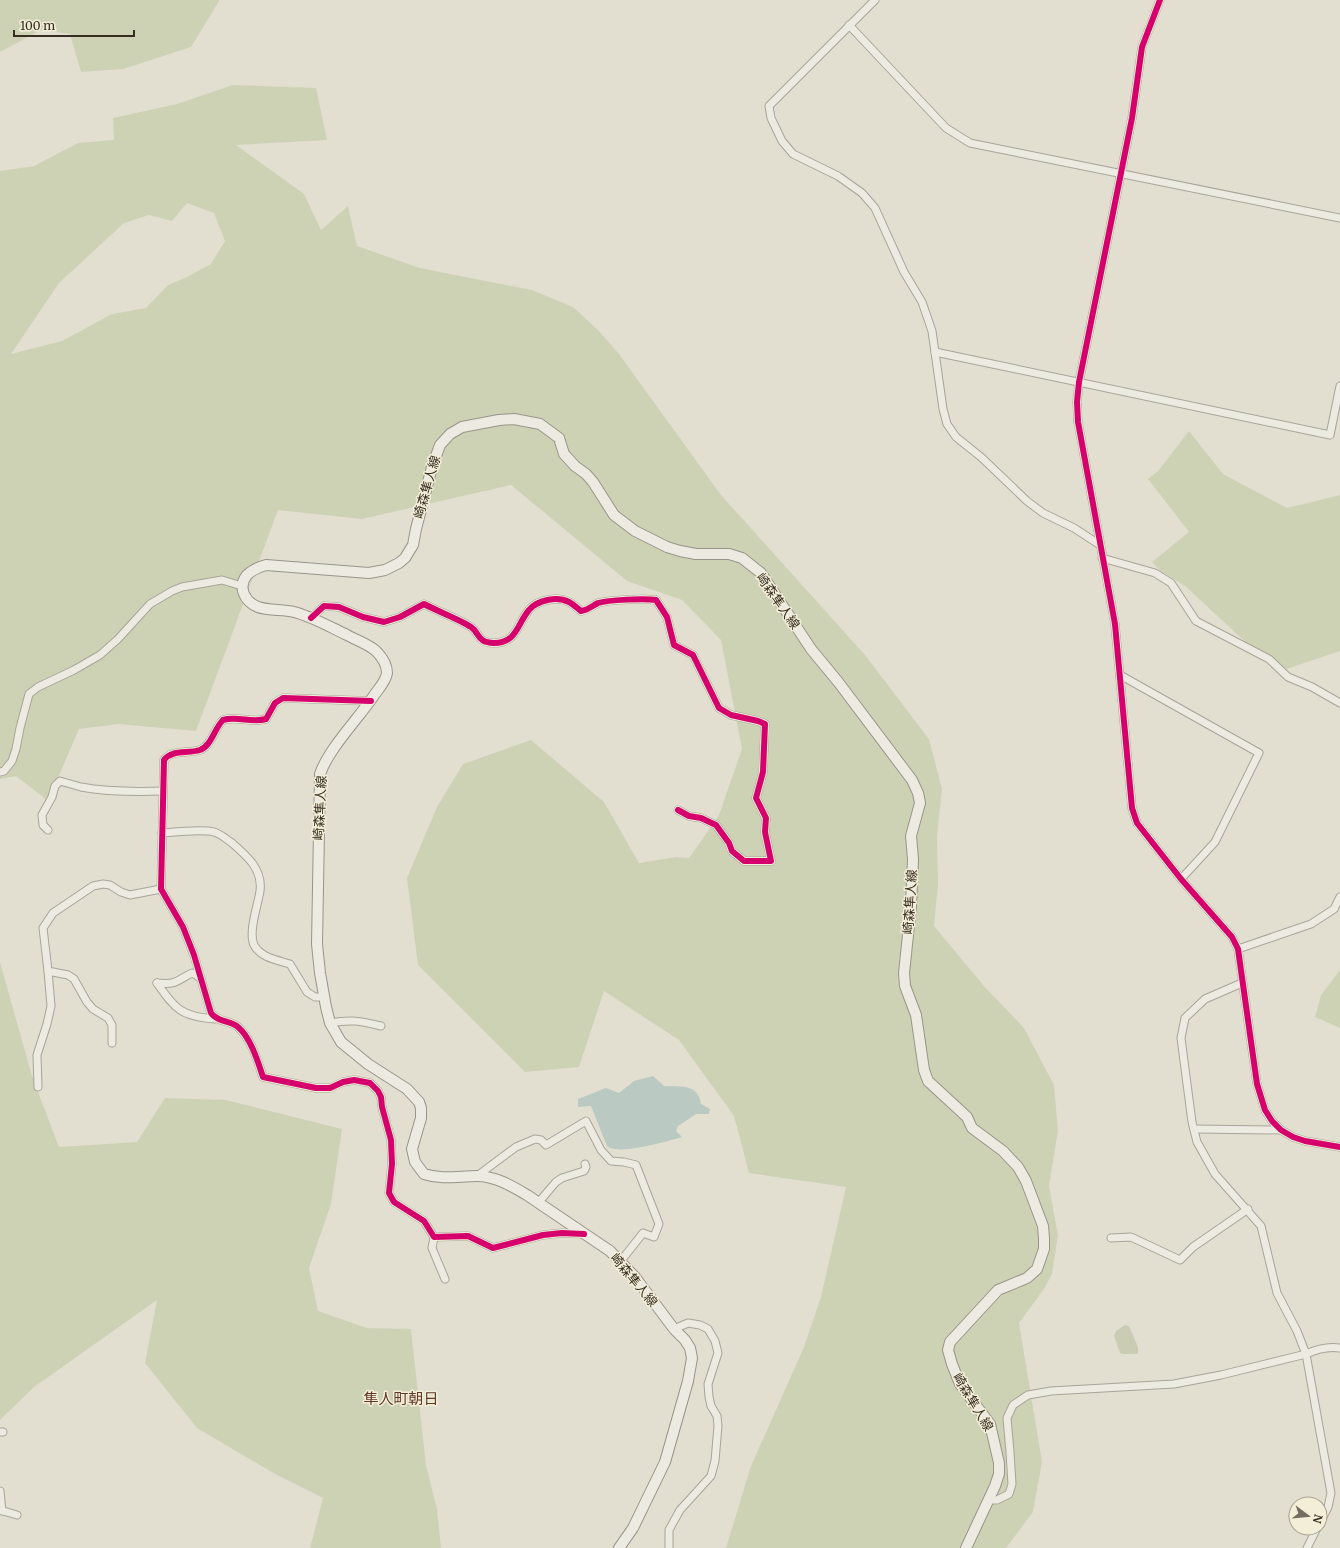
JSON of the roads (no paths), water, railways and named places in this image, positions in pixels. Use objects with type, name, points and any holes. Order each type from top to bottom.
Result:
[{"type":"main road","name":"崎森隼人線","points":[[619,1548],[633,1528],[665,1462],[688,1381],[692,1358],[690,1348],[635,1278],[610,1251],[513,1186],[486,1177],[477,1176],[444,1178],[424,1174],[415,1162],[412,1149],[421,1118],[421,1108],[418,1102],[407,1089],[352,1052],[341,1042],[330,1023],[326,1007],[317,944],[320,774],[324,763],[386,678],[386,666],[381,656],[375,650],[311,618],[295,612],[258,607],[244,595],[242,586],[247,576],[259,567],[266,565],[370,573],[385,570],[399,563],[405,558],[413,545],[432,467],[440,445],[450,434],[462,427],[514,419],[540,424],[559,438],[564,454],[593,482],[614,515],[635,531],[667,547],[680,551],[696,554],[729,554],[742,558],[761,573],[811,649],[839,683],[912,780],[918,793],[920,803],[911,836],[911,906],[904,973],[905,986],[916,1015],[924,1070],[928,1081],[967,1117],[972,1128],[1003,1151],[1018,1168],[1026,1181],[1043,1226],[1044,1248],[1036,1269],[1027,1278],[998,1290],[991,1296],[950,1342],[948,1350],[960,1384],[985,1416],[993,1432],[999,1463],[999,1474],[995,1486],[966,1548]]},
{"type":"street","points":[[875,0],[769,106],[771,118],[782,141],[793,154],[838,176],[862,193],[875,208],[904,272],[922,302],[932,331],[947,424],[956,437],[981,457],[1027,501],[1043,513],[1074,528],[1100,545]]},
{"type":"street","points":[[1160,0],[1142,47],[1132,118],[1122,173],[1078,382],[1077,402],[1078,422],[1115,624],[1132,808],[1137,823],[1181,879],[1232,937],[1238,950],[1257,1084],[1265,1110],[1272,1121],[1281,1130],[1292,1137],[1305,1141],[1340,1147]]},
{"type":"street","points":[[849,26],[946,128],[970,143],[1340,218]]},
{"type":"street","points":[[935,352],[1330,435],[1340,386]]},
{"type":"street","points":[[1102,558],[1155,573],[1171,583],[1196,621],[1269,659],[1288,677],[1312,687],[1340,703]]},
{"type":"street","points":[[0,772],[4,771],[12,761],[30,694],[38,687],[100,656],[150,604],[172,591],[182,587],[222,580],[242,586]]},
{"type":"street","points":[[311,618],[324,606],[339,607],[384,622],[400,617],[424,604],[472,628],[480,639],[492,643],[503,643],[515,634],[530,609],[541,602],[551,599],[569,602],[581,611],[588,610],[599,603],[645,598],[656,600],[668,617],[674,645],[693,655],[719,708],[731,715],[765,724],[762,772],[756,798],[766,818],[765,832],[771,861],[744,861],[732,851],[729,843],[716,825],[701,818],[689,816],[678,810]]},
{"type":"street","points":[[1120,675],[1259,752],[1215,842],[1181,879]]},
{"type":"street","points":[[215,1019],[211,1013],[194,955],[183,928],[161,889],[164,760],[172,753],[199,750],[206,746],[223,720],[229,718],[259,721],[266,719],[275,703],[284,698],[371,700]]},
{"type":"street","points":[[48,830],[43,825],[42,816],[56,786],[60,781],[81,787],[97,789],[163,791]]},
{"type":"street","points":[[162,833],[213,832],[223,836],[246,855],[252,862],[258,874],[260,888],[253,928],[253,940],[255,945],[262,955],[290,964],[307,992],[314,997],[325,997]]},
{"type":"street","points":[[38,1087],[37,1055],[51,1006],[43,928],[53,913],[93,886],[103,884],[110,885],[121,892],[130,895],[161,889]]},
{"type":"street","points":[[1238,950],[1311,924],[1334,909],[1340,897]]},
{"type":"street","points":[[48,971],[62,974],[74,979],[90,1005],[108,1018],[112,1025],[112,1043]]},
{"type":"street","points":[[201,979],[192,973],[174,983],[157,983],[173,1004],[181,1011],[193,1016],[215,1019],[237,1026],[250,1044],[264,1077],[316,1088],[330,1088],[343,1082],[354,1080],[370,1084],[378,1091],[391,1140],[392,1164],[389,1194],[394,1202],[424,1221],[434,1237],[432,1248],[445,1279]]},
{"type":"street","points":[[1242,983],[1205,999],[1185,1018],[1182,1026],[1181,1038],[1194,1129],[1197,1142],[1215,1174],[1248,1209],[1261,1226],[1277,1293],[1297,1331],[1306,1354],[1331,1493],[1328,1508]]},
{"type":"street","points":[[330,1023],[346,1020],[381,1026]]},
{"type":"street","points":[[477,1176],[516,1147],[535,1139],[541,1140],[546,1145],[586,1121],[601,1150],[610,1161],[636,1165],[659,1224],[654,1237],[643,1233],[620,1262]]},
{"type":"street","points":[[1194,1129],[1281,1130]]},
{"type":"street","points":[[538,1203],[552,1184],[562,1178],[584,1171],[586,1164]]},
{"type":"street","points":[[1111,1238],[1131,1236],[1180,1260],[1192,1248],[1248,1209]]},
{"type":"street","points":[[434,1237],[468,1236],[493,1248],[544,1235],[562,1233],[584,1234]]},
{"type":"street","points":[[669,1548],[669,1530],[680,1510],[711,1476],[715,1461],[718,1426],[717,1416],[710,1401],[708,1384],[718,1353],[715,1341],[708,1329],[700,1325],[688,1323],[674,1329]]},
{"type":"street","points":[[988,1500],[997,1500],[1008,1494],[1012,1484],[1007,1418],[1014,1405],[1028,1395],[1051,1391],[1174,1384],[1221,1375],[1306,1354],[1317,1349],[1333,1347],[1340,1348]]},
{"type":"street","points":[[0,1491],[1,1511],[17,1515]]},
{"type":"street","points":[[1307,1548],[1313,1536]]},
{"type":"district","name":"隼人町朝日","points":[[401,1398]]}]
